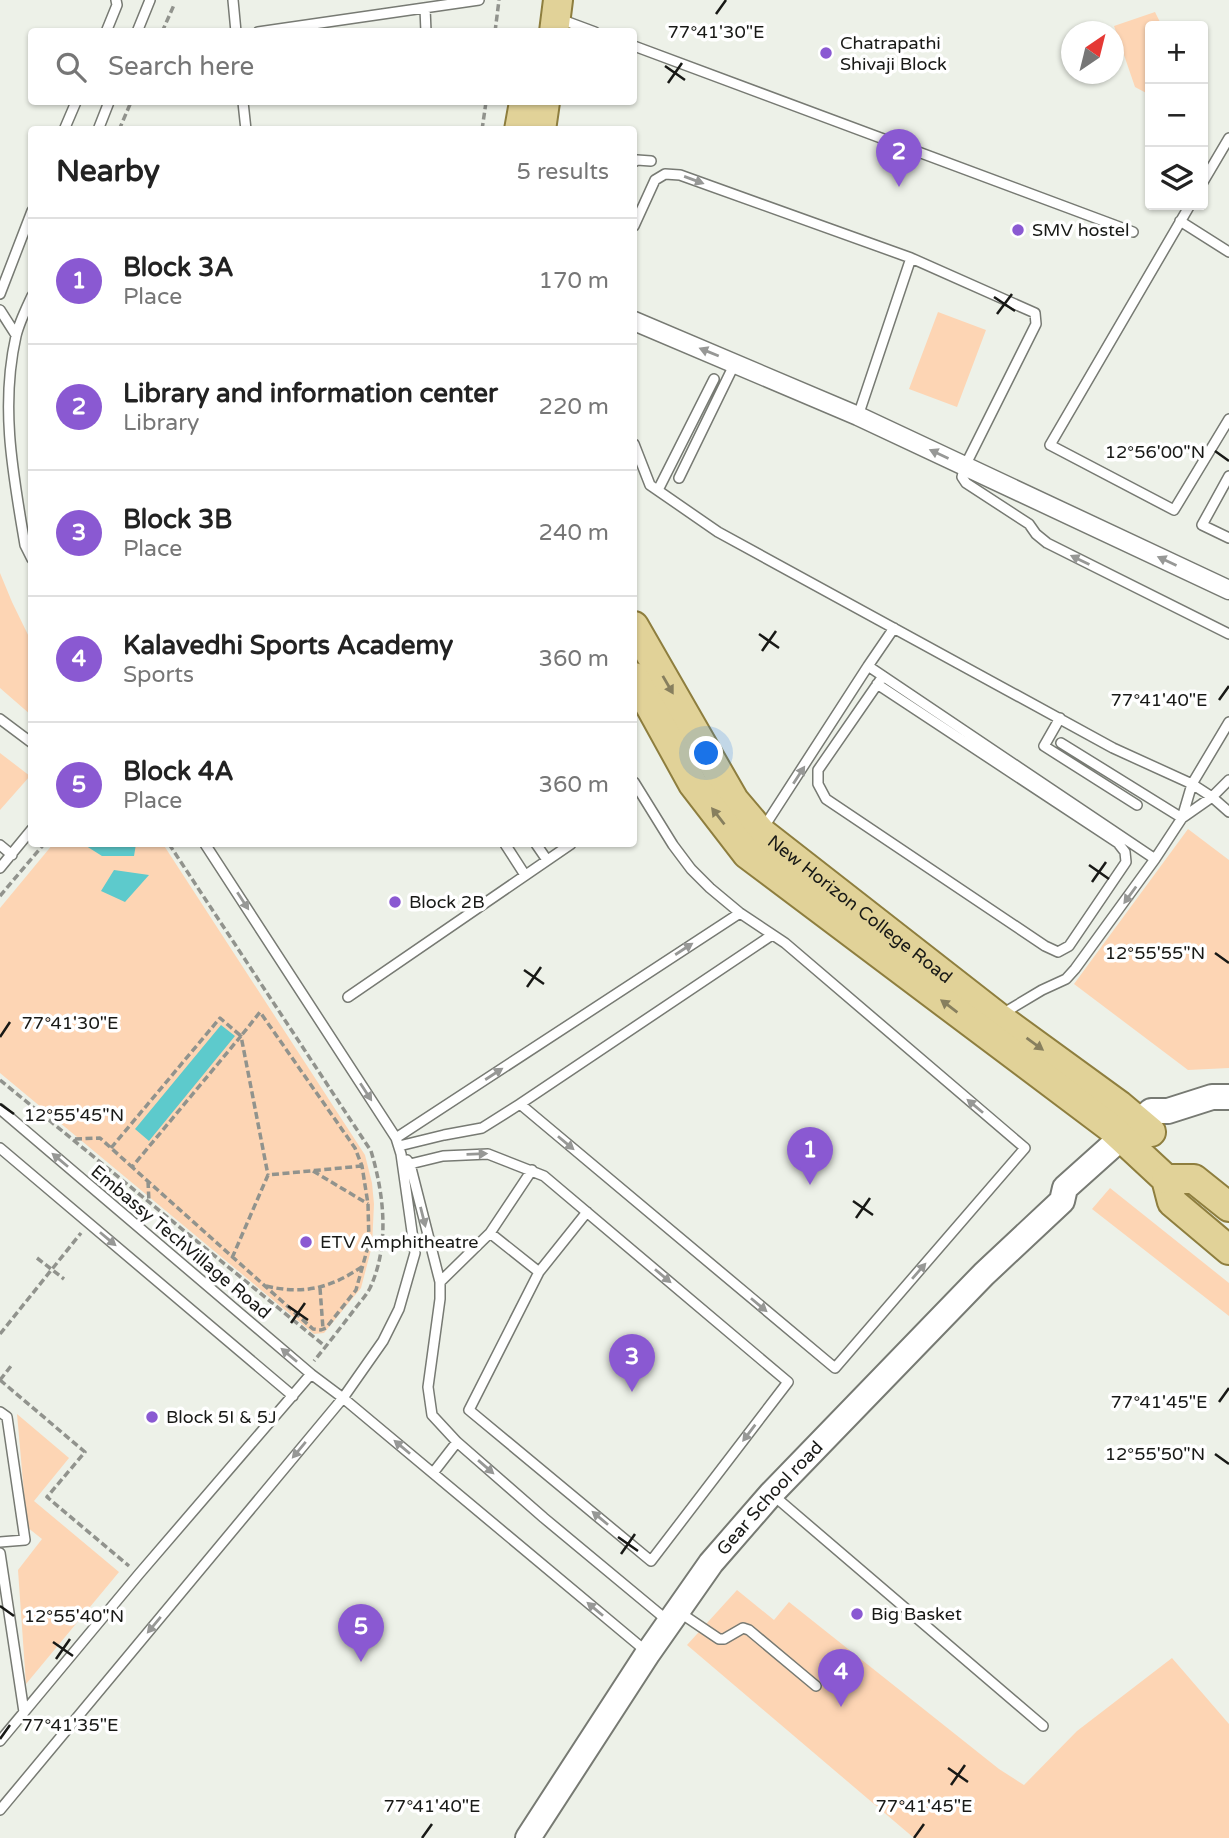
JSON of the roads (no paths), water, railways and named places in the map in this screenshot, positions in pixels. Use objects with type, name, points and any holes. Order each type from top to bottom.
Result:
[{"type":"main road","points":[[520,126],[523,105]]},
{"type":"main road","points":[[542,126],[545,105]]},
{"type":"main road","name":"New Horizon College Road","points":[[637,631],[734,800],[754,843],[998,1017],[1142,1129]]},
{"type":"main road","name":"New Horizon College Road","points":[[637,682],[693,784],[754,843],[1142,1129]]},
{"type":"main road","name":"Gear School road","points":[[537,1835],[673,1616],[711,1563],[771,1494],[984,1274],[1062,1201],[1065,1188],[1142,1129],[1212,1097],[1229,1097]]},
{"type":"main road","points":[[1142,1129],[1166,1178],[1172,1202],[1229,1250]]},
{"type":"main road","points":[[1166,1178],[1194,1179],[1229,1207]]},
{"type":"street","points":[[637,322],[858,416],[1229,590]]},
{"type":"lane","points":[[139,28],[150,0]]},
{"type":"lane","points":[[233,0],[236,28]]},
{"type":"lane","points":[[286,28],[479,0]]},
{"type":"lane","points":[[107,28],[116,3]]},
{"type":"lane","points":[[425,8],[426,28]]},
{"type":"lane","points":[[548,16],[583,28]]},
{"type":"lane","points":[[637,47],[1133,232]]},
{"type":"lane","points":[[66,126],[75,105]]},
{"type":"lane","points":[[100,126],[108,105]]},
{"type":"lane","points":[[243,105],[246,126]]},
{"type":"lane","points":[[1208,174],[1229,138]]},
{"type":"lane","points":[[637,160],[651,161]]},
{"type":"lane","points":[[637,219],[655,180],[665,174],[680,175],[911,258],[1035,313],[1036,324],[962,477],[966,483],[1029,524],[1047,543],[1229,634]]},
{"type":"lane","points":[[1187,210],[1049,445],[1174,510],[1229,419]]},
{"type":"lane","points":[[0,294],[28,221]]},
{"type":"lane","points":[[1180,221],[1229,253]]},
{"type":"lane","points":[[858,416],[911,258]]},
{"type":"lane","points":[[28,306],[16,335],[7,389],[9,453],[28,551]]},
{"type":"lane","points":[[0,310],[16,335]]},
{"type":"lane","points":[[679,478],[734,363]]},
{"type":"lane","points":[[658,490],[714,379]]},
{"type":"lane","points":[[637,452],[650,485],[718,531],[1113,748],[1192,784],[1229,812]]},
{"type":"lane","points":[[1229,476],[1202,525],[1229,538]]},
{"type":"lane","points":[[754,843],[894,628]]},
{"type":"lane","points":[[868,666],[880,680],[1118,843],[1125,852],[1126,862],[1069,946],[1058,952],[1045,946],[826,799],[818,784],[818,770],[880,680]]},
{"type":"lane","points":[[880,680],[1155,859]]},
{"type":"lane","points":[[1060,718],[1044,746],[1137,805]]},
{"type":"lane","points":[[0,719],[28,740]]},
{"type":"lane","points":[[998,1017],[1042,990],[1066,979],[1182,818],[1192,784],[1229,722]]},
{"type":"lane","points":[[1061,743],[1182,818]]},
{"type":"lane","points":[[1182,818],[1212,797],[1229,780]]},
{"type":"lane","points":[[520,1104],[835,1368],[1025,1148],[785,943],[740,913],[710,888],[691,869],[638,798]]},
{"type":"lane","points":[[0,868],[28,834]]},
{"type":"lane","points":[[0,845],[12,855]]},
{"type":"lane","points":[[207,847],[410,1164],[440,1282],[428,1387],[432,1415],[457,1442],[544,1518],[673,1616],[719,1639],[743,1628],[749,1630],[816,1686]]},
{"type":"lane","points":[[507,847],[525,875]]},
{"type":"lane","points":[[538,847],[547,860]]},
{"type":"lane","points":[[348,997],[566,847]]},
{"type":"lane","points":[[399,1146],[740,913]]},
{"type":"lane","points":[[399,1146],[482,1128],[772,935]]},
{"type":"lane","name":"Embassy TechVillage Road","points":[[0,1109],[309,1372],[648,1653]]},
{"type":"lane","points":[[0,1810],[342,1398],[383,1340],[399,1309],[415,1253],[399,1146]]},
{"type":"lane","points":[[0,1148],[293,1396]]},
{"type":"lane","points":[[410,1164],[443,1156],[488,1154],[544,1176],[587,1212],[788,1382],[651,1561],[469,1410],[539,1272],[587,1212]]},
{"type":"lane","points":[[440,1282],[489,1233],[532,1170]]},
{"type":"lane","points":[[489,1233],[539,1272]]},
{"type":"lane","points":[[0,1741],[139,1574],[293,1396],[309,1372]]},
{"type":"lane","points":[[0,1412],[7,1418],[25,1540],[0,1542]]},
{"type":"lane","points":[[433,1473],[457,1442]]},
{"type":"lane","points":[[771,1494],[1043,1726]]},
{"type":"lane","points":[[0,1553],[24,1712]]},
{"type":"water","points":[[88,847],[136,847],[134,856],[102,856]]},
{"type":"water","points":[[114,870],[149,875],[125,902],[101,891]]},
{"type":"water","points":[[221,1025],[235,1036],[149,1141],[135,1129]]},
{"type":"place","name":"Chatrapathi Shivaji Block","points":[[826,53]]},
{"type":"place","name":"Library and information center","points":[[899,187]]},
{"type":"place","name":"SMV hostel","points":[[1018,230]]},
{"type":"place","name":"Block 2B","points":[[395,902]]},
{"type":"place","name":"Block 3A","points":[[810,1185]]},
{"type":"place","name":"ETV Amphitheatre","points":[[306,1242]]},
{"type":"place","name":"Block 3B","points":[[632,1392]]},
{"type":"place","name":"Block 5I & 5J","points":[[152,1417]]},
{"type":"place","name":"Big Basket","points":[[857,1614]]},
{"type":"place","name":"Block 4A","points":[[361,1662]]},
{"type":"place","name":"Kalavedhi Sports Academy","points":[[841,1707]]}]
